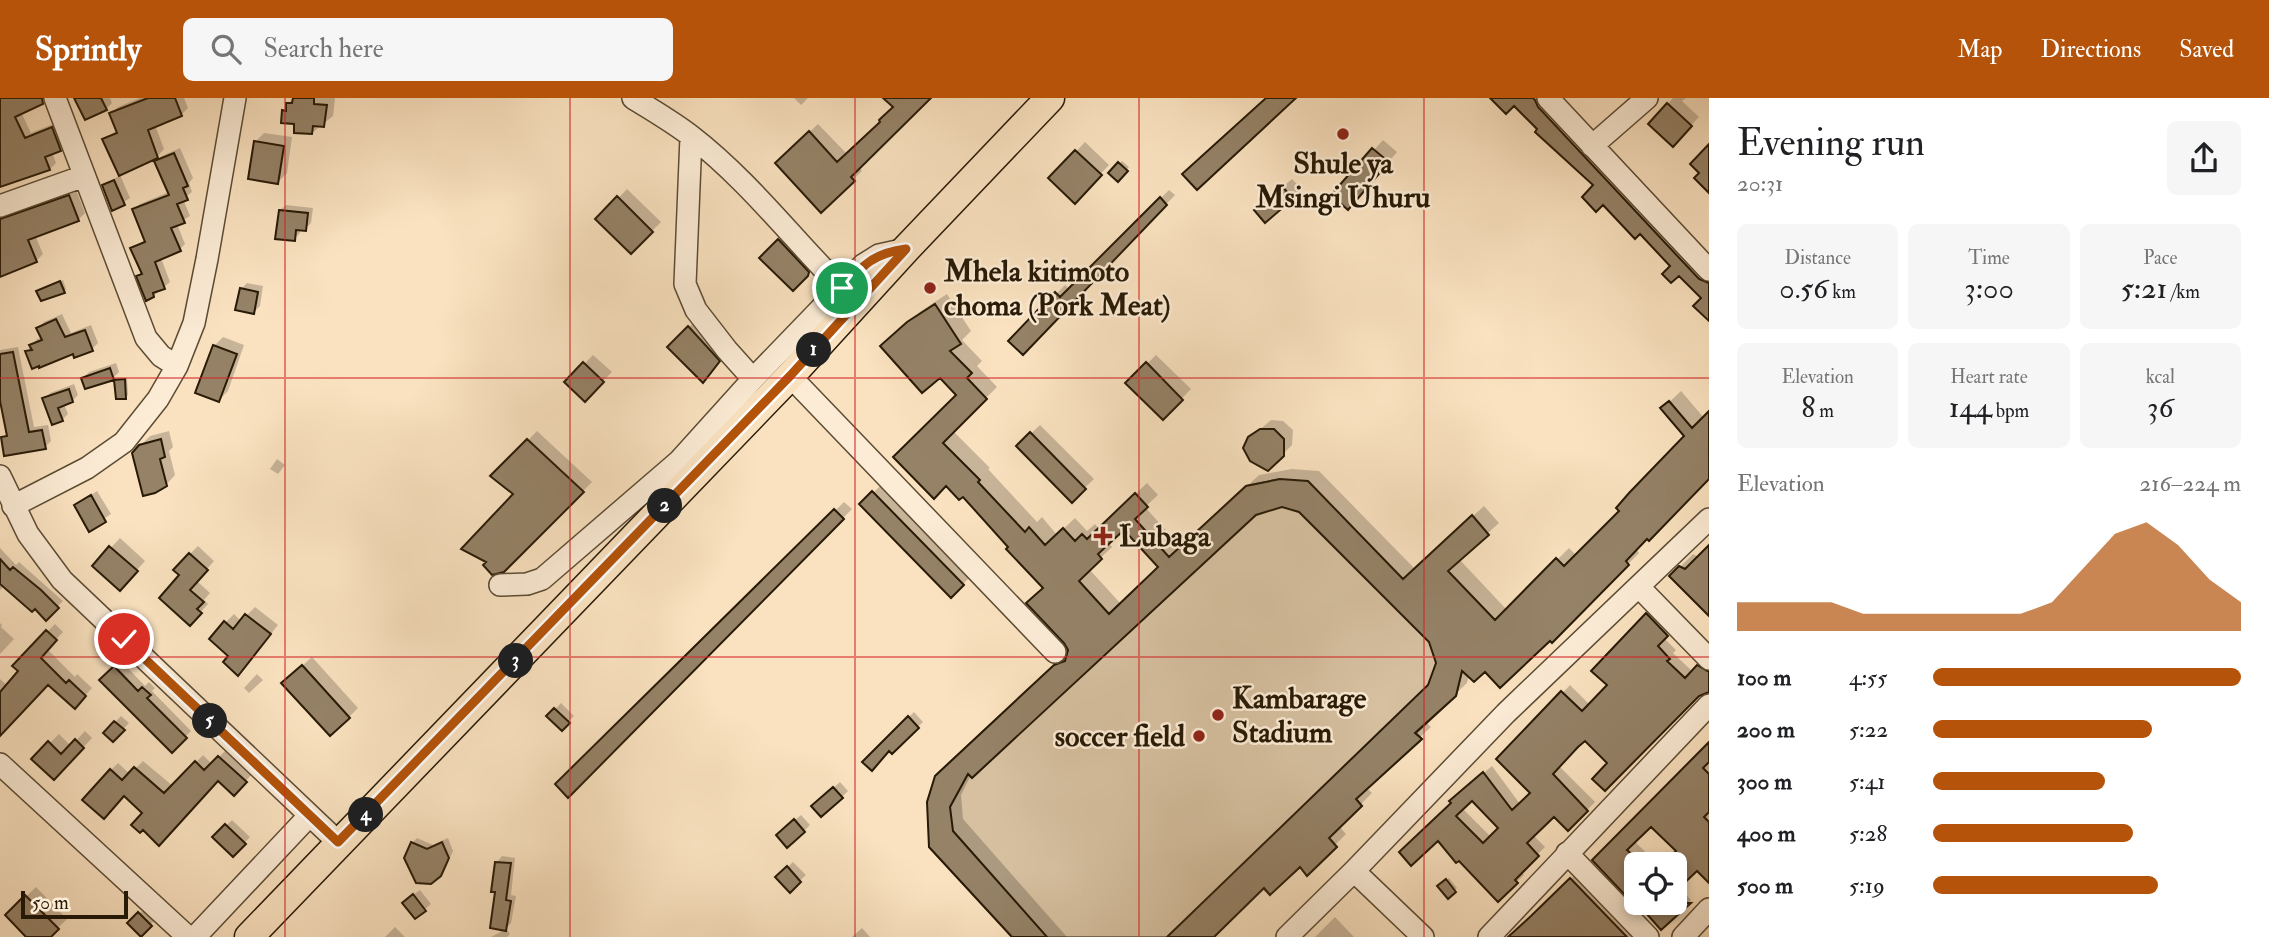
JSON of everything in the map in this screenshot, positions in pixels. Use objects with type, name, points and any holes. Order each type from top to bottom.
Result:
[{"type":"main road","points":[[263,932],[338,842],[790,376],[1050,98]]},
{"type":"street","points":[[55,98],[146,338],[161,356],[177,366]]},
{"type":"street","points":[[13,506],[87,468],[124,442],[158,399],[177,366],[194,323],[208,259],[235,98]]},
{"type":"street","points":[[633,98],[691,136],[744,184],[842,288]]},
{"type":"street","points":[[1548,98],[1709,270]]},
{"type":"street","points":[[1592,146],[1647,98]]},
{"type":"street","points":[[691,136],[685,285],[696,310],[753,379]]},
{"type":"street","points":[[0,206],[84,176]]},
{"type":"street","points":[[500,585],[527,584],[542,579],[679,460],[863,265],[879,254],[906,249]]},
{"type":"street","points":[[790,376],[1055,652]]},
{"type":"street","points":[[0,476],[28,534],[62,580],[338,842]]},
{"type":"street","points":[[1287,937],[1506,713],[1709,519]]},
{"type":"street","points":[[1639,587],[1709,659]]},
{"type":"street","points":[[1489,937],[1709,705]]},
{"type":"street","points":[[0,764],[188,937]]},
{"type":"street","points":[[195,937],[309,816]]},
{"type":"street","points":[[1567,853],[1648,937]]},
{"type":"street","points":[[1354,871],[1423,937]]},
{"type":"street","points":[[1683,937],[1709,909]]},
{"type":"shaded area","name":"Kambarage Stadium","points":[[1280,479],[1463,666],[1456,696],[1416,733],[1422,739],[1356,799],[1362,806],[1329,838],[1337,847],[1307,876],[1300,867],[1270,895],[1263,888],[1214,937],[1012,937],[929,847],[935,776],[1246,486]]},
{"type":"building","points":[[0,98],[42,98],[43,104],[15,117],[25,138],[52,127],[61,151],[45,157],[50,170],[0,187]]},
{"type":"building","points":[[74,98],[101,98],[107,110],[85,120]]},
{"type":"building","points":[[148,98],[175,98],[182,116],[148,130],[158,158],[119,176],[102,139],[117,133],[109,113]]},
{"type":"building","points":[[293,98],[314,98],[314,104],[327,105],[324,127],[313,126],[312,134],[294,133],[294,124],[281,123],[282,110],[286,111],[286,103],[292,103]]},
{"type":"building","points":[[883,98],[931,98],[851,177],[855,181],[821,213],[775,163],[809,131],[837,162],[893,107]]},
{"type":"building","points":[[1266,98],[1296,98],[1197,190],[1182,174]]},
{"type":"building","points":[[1490,98],[1535,100],[1538,107],[1699,279],[1709,283],[1709,321],[1693,306],[1701,298],[1679,276],[1671,283],[1662,274],[1670,266],[1640,234],[1635,239],[1603,205],[1596,212],[1582,197],[1593,185],[1535,132],[1537,129],[1514,106],[1506,114]]},
{"type":"building","points":[[1667,103],[1692,126],[1673,147],[1648,124]]},
{"type":"building","points":[[254,141],[284,146],[278,184],[248,179]]},
{"type":"building","points":[[1709,144],[1709,193],[1694,178],[1699,173],[1690,164]]},
{"type":"building","points":[[1372,148],[1389,162],[1348,210],[1331,195]]},
{"type":"building","points":[[1075,150],[1102,175],[1075,204],[1048,178]]},
{"type":"building","points":[[174,153],[188,186],[183,188],[188,200],[177,204],[185,223],[171,228],[181,251],[155,262],[165,289],[153,293],[154,297],[146,301],[136,276],[142,274],[130,248],[145,242],[132,209],[169,195],[154,161]]},
{"type":"building","points":[[1118,162],[1128,171],[1118,182],[1108,173]]},
{"type":"building","points":[[114,180],[125,205],[112,211],[102,185]]},
{"type":"building","points":[[1282,186],[1293,199],[1265,223],[1254,210]]},
{"type":"building","points":[[69,195],[79,221],[28,240],[37,262],[0,277],[0,219]]},
{"type":"building","points":[[617,196],[653,232],[631,254],[595,219]]},
{"type":"building","points":[[1160,197],[1167,205],[1023,355],[1008,341],[1055,292],[1060,297]]},
{"type":"building","points":[[279,210],[308,213],[306,231],[296,230],[295,241],[275,239]]},
{"type":"building","points":[[778,239],[809,272],[793,291],[759,258]]},
{"type":"building","points":[[60,281],[65,293],[41,301],[36,291]]},
{"type":"building","points":[[240,288],[258,292],[254,314],[235,310]]},
{"type":"building","points":[[935,304],[961,344],[950,351],[972,373],[967,378],[987,399],[943,443],[980,480],[978,482],[1025,532],[1029,527],[1045,545],[1063,528],[1075,541],[1082,534],[1087,539],[1135,493],[1148,507],[1135,519],[1169,557],[1246,486],[1280,479],[1308,481],[1403,579],[1472,515],[1489,535],[1448,571],[1495,620],[1556,558],[1564,566],[1619,511],[1616,508],[1629,493],[1684,436],[1660,408],[1669,401],[1692,428],[1709,411],[1709,479],[1649,541],[1647,539],[1626,561],[1629,565],[1552,643],[1550,641],[1500,688],[1485,672],[1474,682],[1462,671],[1456,696],[1415,733],[1422,739],[1356,799],[1362,806],[1329,838],[1337,847],[1307,876],[1300,867],[1270,895],[1264,888],[1214,937],[1167,937],[1428,685],[1436,663],[1429,642],[1299,512],[1282,507],[1256,515],[972,778],[968,774],[950,807],[953,831],[1047,937],[1012,937],[929,847],[927,802],[935,776],[1054,665],[1065,661],[1068,650],[1026,603],[1043,588],[963,497],[959,500],[946,486],[934,499],[893,457],[956,395],[940,378],[922,393],[880,346],[907,322]],"holes":[[[1124,530],[1158,567],[1109,614],[1079,581],[1102,559],[1098,554]]]},
{"type":"building","points":[[56,319],[65,337],[85,330],[93,351],[74,358],[73,354],[32,369],[25,351],[32,350],[29,345],[42,340],[36,328]]},
{"type":"building","points":[[688,326],[720,361],[703,383],[667,347]]},
{"type":"building","points":[[213,345],[237,354],[219,402],[195,393]]},
{"type":"building","points":[[13,352],[29,432],[42,430],[46,449],[4,456],[1,437],[7,436],[0,401],[0,354]]},
{"type":"building","points":[[583,362],[604,382],[585,402],[564,382]]},
{"type":"building","points":[[1146,362],[1183,400],[1163,420],[1125,383]]},
{"type":"building","points":[[110,368],[114,380],[85,389],[81,378]]},
{"type":"building","points":[[125,379],[126,399],[116,399],[114,380]]},
{"type":"building","points":[[69,389],[73,402],[58,408],[63,421],[52,425],[42,398]]},
{"type":"building","points":[[1260,429],[1274,429],[1284,439],[1284,456],[1268,471],[1250,461],[1243,448],[1248,437]]},
{"type":"building","points":[[1030,432],[1086,489],[1072,503],[1016,446]]},
{"type":"building","points":[[161,439],[165,457],[160,459],[167,486],[143,496],[132,453],[139,445]]},
{"type":"building","points":[[527,439],[584,492],[504,572],[492,575],[483,565],[486,562],[461,549],[513,494],[490,476]]},
{"type":"building","points":[[872,491],[964,585],[951,598],[859,504]]},
{"type":"building","points":[[91,495],[106,522],[89,532],[74,505]]},
{"type":"building","points":[[834,509],[844,519],[568,798],[555,784]]},
{"type":"building","points":[[1709,545],[1709,616],[1669,576],[1679,566],[1685,569]]},
{"type":"building","points":[[109,546],[138,571],[120,591],[92,566]]},
{"type":"building","points":[[189,553],[208,570],[190,590],[204,602],[197,609],[202,613],[190,626],[159,598],[179,575],[173,570]]},
{"type":"building","points":[[0,559],[10,570],[13,567],[41,590],[59,608],[46,621],[35,609],[32,612],[0,584]]},
{"type":"building","points":[[1646,613],[1668,636],[1658,646],[1670,659],[1667,661],[1685,678],[1697,665],[1709,672],[1709,692],[1699,696],[1605,791],[1592,779],[1607,763],[1585,741],[1578,747],[1553,774],[1588,811],[1568,831],[1554,817],[1527,843],[1539,856],[1515,880],[1518,883],[1498,902],[1459,861],[1456,863],[1438,841],[1411,866],[1399,852],[1451,803],[1449,801],[1483,772],[1512,810],[1530,793],[1496,759],[1561,691],[1582,711],[1607,685],[1591,671]],"holes":[[[1472,801],[1498,828],[1483,843],[1456,816]]]},
{"type":"building","points":[[245,614],[271,634],[238,676],[223,662],[228,656],[209,639],[224,621],[233,629]]},
{"type":"building","points":[[46,630],[57,640],[41,658],[66,683],[69,680],[86,696],[75,709],[48,685],[0,736],[0,692],[18,671],[12,666]]},
{"type":"building","points":[[302,665],[350,718],[330,736],[281,683]]},
{"type":"building","points":[[114,666],[138,691],[142,687],[151,695],[147,698],[187,738],[172,753],[99,680]]},
{"type":"building","points":[[554,708],[570,723],[562,731],[546,716]]},
{"type":"building","points":[[908,716],[919,728],[892,754],[889,751],[872,771],[862,762]]},
{"type":"building","points":[[114,721],[125,730],[113,742],[103,733]]},
{"type":"building","points":[[75,739],[84,748],[54,780],[31,759],[48,741],[61,754]]},
{"type":"building","points":[[1709,742],[1709,762],[1703,768],[1709,774],[1709,812],[1704,817],[1709,822],[1709,883],[1697,871],[1687,881],[1687,852],[1675,852],[1651,827],[1627,850],[1629,852],[1624,852],[1624,894],[1592,860]]},
{"type":"building","points":[[218,756],[247,782],[234,796],[218,781],[159,846],[143,830],[140,833],[131,825],[142,813],[124,796],[104,819],[82,800],[110,769],[122,780],[134,767],[164,793],[195,761],[204,770]]},
{"type":"building","points":[[833,787],[843,798],[821,817],[811,806]]},
{"type":"building","points":[[794,819],[805,832],[787,848],[776,835]]},
{"type":"building","points":[[225,824],[246,844],[233,857],[212,837]]},
{"type":"building","points":[[411,842],[427,849],[442,842],[449,858],[441,876],[431,884],[416,883],[404,858]]},
{"type":"building","points":[[495,862],[511,863],[506,900],[511,901],[506,931],[490,928],[495,892],[491,892]]},
{"type":"building","points":[[787,866],[801,882],[790,893],[775,877]]},
{"type":"building","points":[[1570,878],[1627,937],[1508,937],[1531,916]]},
{"type":"building","points":[[1446,879],[1456,892],[1448,899],[1437,886]]},
{"type":"building","points":[[413,894],[426,911],[415,919],[402,903]]},
{"type":"building","points":[[25,895],[59,929],[51,937],[26,937],[5,915]]},
{"type":"building","points":[[138,912],[152,926],[141,937],[127,923]]},
{"type":"building","points":[[1648,915],[1678,915],[1661,930]]},
{"type":"place","name":"Shule ya Msingi Uhuru","points":[[1343,134]]},
{"type":"place","name":"Mhela kitimoto choma (Pork Meat)","points":[[930,288]]},
{"type":"place","name":"Lubaga","points":[[1103,536]]},
{"type":"place","name":"Kambarage Stadium","points":[[1218,715]]},
{"type":"place","name":"soccer field","points":[[1199,736]]},
{"type":"route","points":[[124,639],[338,842],[790,376],[906,249],[879,254],[863,265],[842,288]]}]
